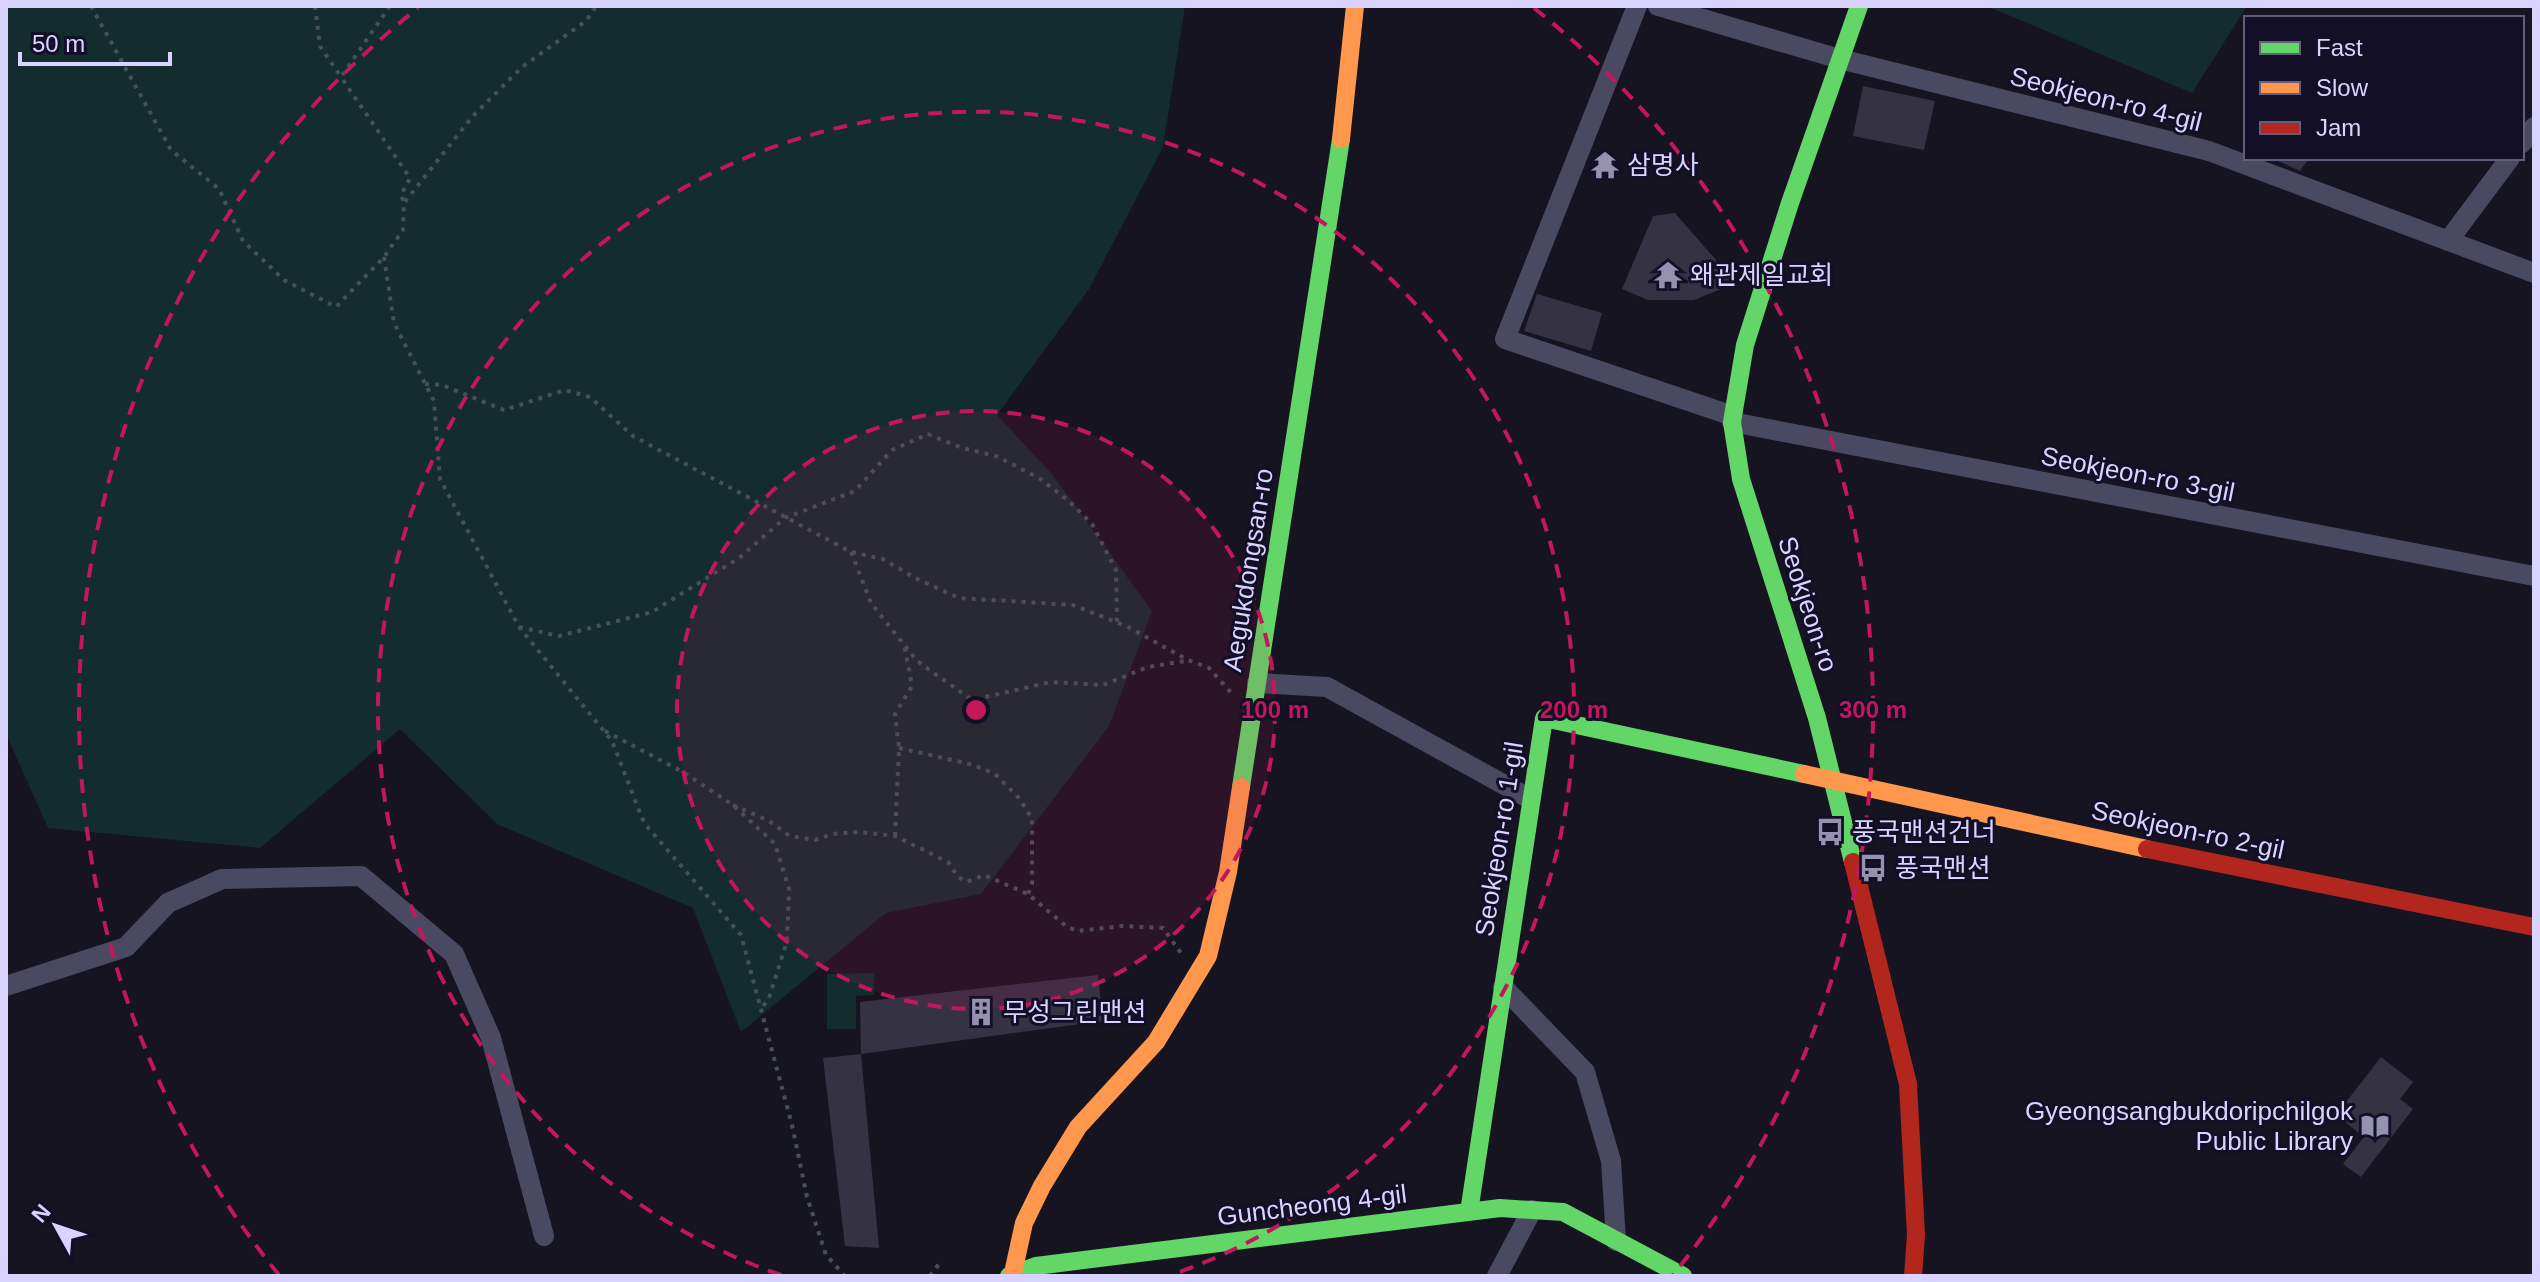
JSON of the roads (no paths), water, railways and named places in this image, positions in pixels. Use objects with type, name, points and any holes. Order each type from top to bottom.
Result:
[{"type":"street","name":"Aegukdongsan-ro","points":[[1011,1274],[1024,1223],[1063,1151],[1078,1127],[1156,1042],[1208,956],[1228,872],[1340,148],[1355,6]]},
{"type":"street","name":"Seokjeon-ro 3-gil","points":[[1637,6],[1505,339],[1732,419],[2534,576]]},
{"type":"street","name":"Seokjeon-ro 4-gil","points":[[1658,6],[1840,59],[2209,151],[2534,273]]},
{"type":"street","name":"Seokjeon-ro","points":[[1859,6],[1790,203],[1745,345],[1732,419],[1741,479],[1817,718],[1908,1084],[1916,1235],[1913,1276]]},
{"type":"street","points":[[2448,241],[2509,160]]},
{"type":"street","points":[[1256,691],[1327,687],[1530,799]]},
{"type":"street","name":"Seokjeon-ro 1-gil","points":[[1469,1212],[1544,718],[1832,781]]},
{"type":"street","name":"Seokjeon-ro 2-gil","points":[[1832,781],[2231,867],[2534,927]]},
{"type":"street","points":[[6,986],[126,947],[168,903],[222,879],[361,876],[454,954],[491,1038],[544,1236]]},
{"type":"street","points":[[1503,987],[1585,1072],[1611,1161],[1616,1241]]},
{"type":"street","name":"Guncheong 4-gil","points":[[1011,1274],[1036,1266],[1500,1208],[1563,1212],[1683,1276]]},
{"type":"street","points":[[1497,1276],[1532,1210]]},
{"type":"place","name":"삼명사","points":[[1605,165]]},
{"type":"place","name":"왜관제일교회","points":[[1668,275]]},
{"type":"place","name":"풍국맨션건너","points":[[1830,832]]},
{"type":"place","name":"풍국맨션","points":[[1873,868]]},
{"type":"place","name":"무성그린맨션","points":[[981,1012]]},
{"type":"place","name":"Gyeongsangbukdoripchilgok Public Library","points":[[2375,1126]]}]
